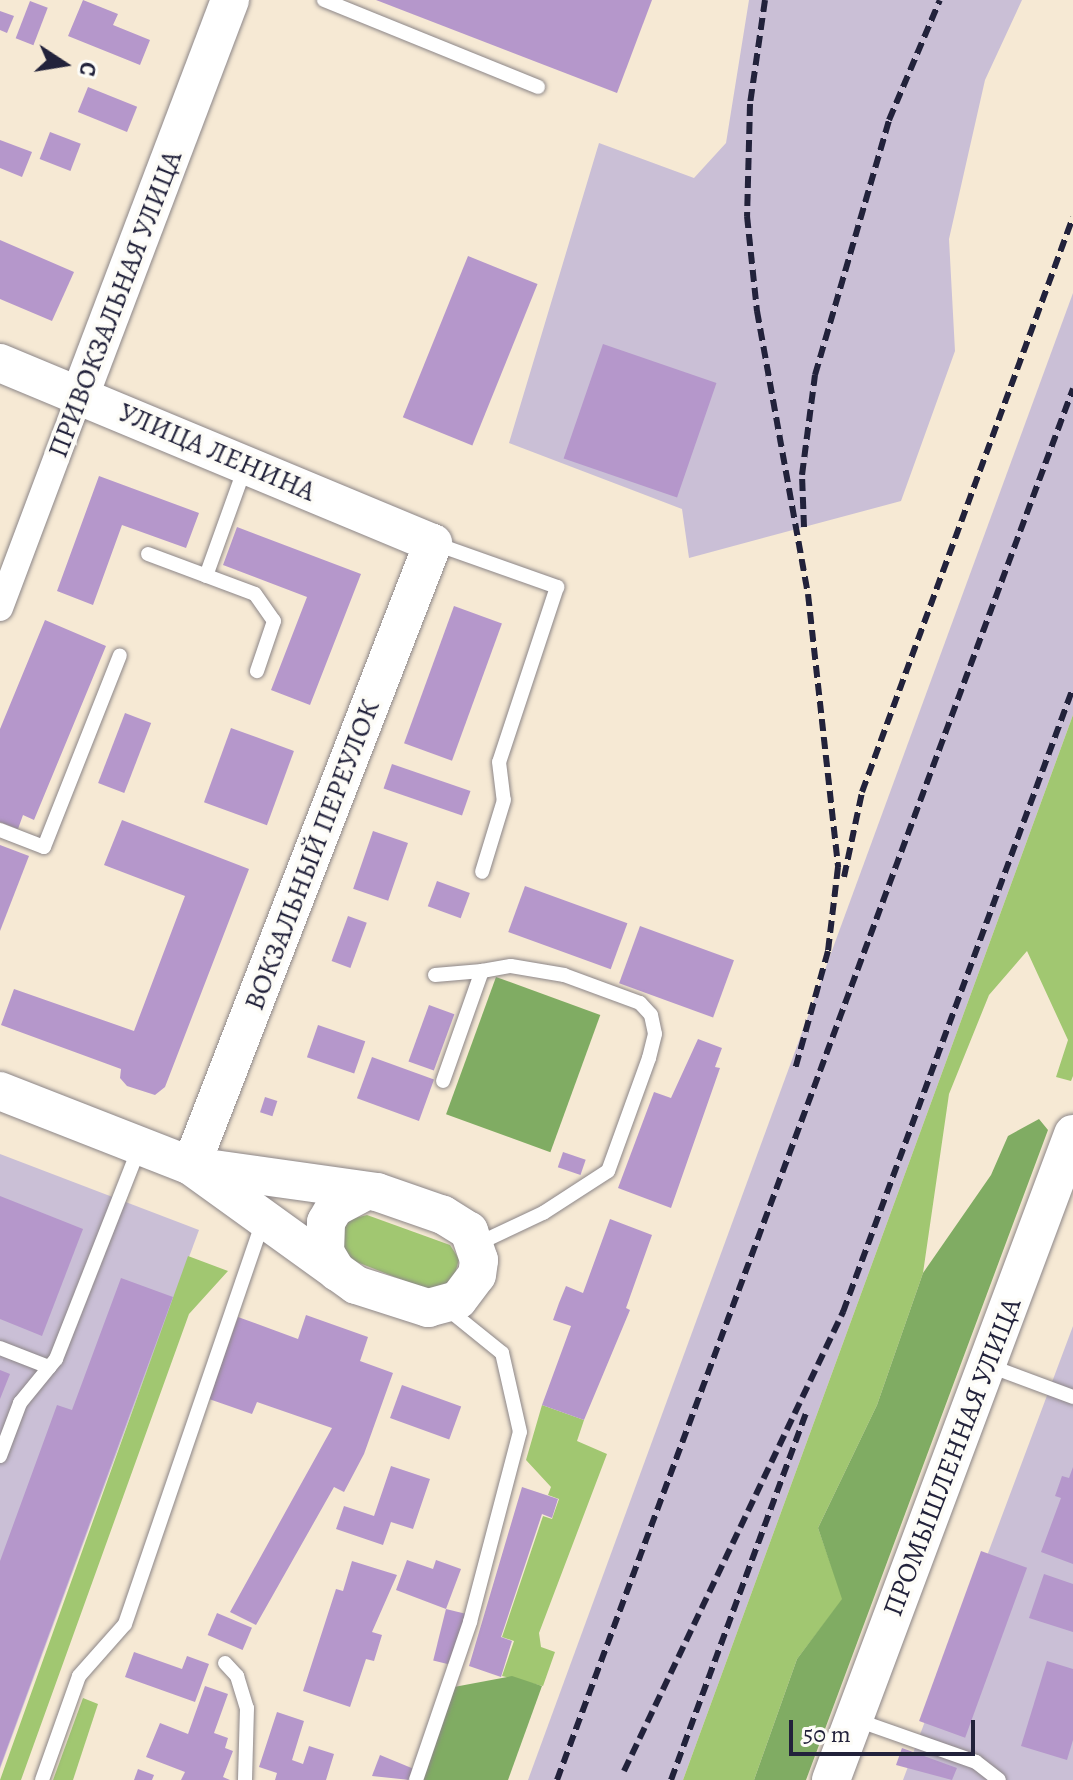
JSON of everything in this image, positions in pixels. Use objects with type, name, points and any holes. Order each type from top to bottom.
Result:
[{"type":"street","name":"ПРИВОКЗАЛЬНАЯ УЛИЦА","points":[[0,608],[230,0]]},
{"type":"street","name":"УЛИЦА ЛЕНИНА","points":[[0,363],[433,543]]},
{"type":"street","name":"ВОКЗАЛЬНЫЙ ПЕРЕУЛОК","points":[[191,1166],[433,543]]},
{"type":"street","points":[[0,1091],[191,1166],[362,1193],[377,1192],[457,1221],[476,1245],[479,1260],[470,1289],[444,1307],[413,1305],[356,1285],[265,1216],[191,1166]]},
{"type":"street","name":"ПРОМЫШЛЕННАЯ УЛИЦА","points":[[831,1780],[1070,1149]]},
{"type":"street","points":[[337,1272],[325,1252],[326,1222],[334,1208],[362,1193]]},
{"type":"lane","points":[[324,0],[538,87]]},
{"type":"lane","points":[[206,576],[246,465]]},
{"type":"lane","points":[[433,543],[557,587],[499,762],[504,800],[482,872]]},
{"type":"lane","points":[[148,554],[255,594],[274,621],[257,671]]},
{"type":"lane","points":[[0,830],[44,847],[120,655]]},
{"type":"lane","points":[[435,975],[511,966],[564,975],[640,1003],[651,1015],[655,1034],[608,1171],[543,1213],[476,1245]]},
{"type":"lane","points":[[443,1081],[482,971]]},
{"type":"lane","points":[[0,1456],[20,1403],[49,1367],[140,1146]]},
{"type":"lane","points":[[42,1780],[79,1676],[125,1624],[265,1216]]},
{"type":"lane","points":[[416,1780],[470,1622],[520,1432],[502,1353],[444,1307]]},
{"type":"lane","points":[[0,1348],[49,1367]]},
{"type":"lane","points":[[987,1365],[1073,1397]]},
{"type":"lane","points":[[225,1663],[237,1676],[247,1708],[245,1780]]},
{"type":"lane","points":[[854,1719],[976,1762],[999,1780]]},
{"type":"shaded area","points":[[749,0],[1022,0],[985,80],[949,239],[955,351],[901,501],[689,558],[682,509],[509,443],[599,143],[694,178],[726,143]]},
{"type":"shaded area","points":[[1073,293],[1073,715],[683,1780],[528,1780]]},
{"type":"shaded area","points":[[0,1154],[199,1230],[0,1769]]},
{"type":"shaded area","points":[[1073,1326],[1073,1780],[903,1780],[1021,1465]]},
{"type":"green space","points":[[1073,715],[1073,1076],[1071,1081],[1056,1077],[1068,1040],[1027,951],[989,995],[949,1094],[923,1273],[877,1405],[818,1528],[843,1599],[797,1659],[754,1780],[683,1780]]},
{"type":"green space","points":[[496,977],[600,1015],[550,1152],[446,1114]]},
{"type":"green space","points":[[1039,1119],[1048,1130],[806,1780],[754,1780],[797,1659],[842,1599],[818,1528],[877,1405],[923,1273],[991,1175],[1008,1136]]},
{"type":"green space","points":[[367,1215],[450,1245],[459,1259],[453,1282],[428,1290],[344,1257],[341,1232],[351,1219]]},
{"type":"green space","points":[[188,1256],[228,1271],[189,1314],[21,1780],[0,1780]]},
{"type":"green space","points":[[542,1405],[584,1420],[577,1441],[607,1454],[539,1633],[541,1647],[555,1652],[543,1686],[502,1676],[514,1641],[502,1637],[543,1516],[552,1519],[559,1499],[548,1495],[551,1487],[526,1460]]},
{"type":"green space","points":[[512,1676],[542,1686],[508,1780],[421,1780],[454,1687]]},
{"type":"green space","points":[[83,1698],[98,1704],[73,1780],[53,1780]]},
{"type":"building","points":[[83,0],[118,14],[113,25],[150,40],[140,65],[68,36]]},
{"type":"building","points":[[376,0],[652,0],[617,93]]},
{"type":"building","points":[[30,1],[48,8],[33,45],[16,38]]},
{"type":"building","points":[[0,11],[14,16],[7,33],[0,30]]},
{"type":"building","points":[[88,87],[137,107],[127,132],[78,112]]},
{"type":"building","points":[[50,132],[81,144],[70,171],[40,159]]},
{"type":"building","points":[[0,140],[32,152],[22,177],[0,168]]},
{"type":"building","points":[[0,240],[74,272],[52,321],[0,299]]},
{"type":"building","points":[[468,256],[538,284],[472,445],[403,417]]},
{"type":"building","points":[[603,344],[716,383],[677,497],[564,458]]},
{"type":"building","points":[[99,476],[199,513],[186,548],[122,525],[93,605],[57,591]]},
{"type":"building","points":[[237,527],[361,574],[310,705],[271,690],[307,597],[223,565]]},
{"type":"building","points":[[454,606],[502,623],[452,761],[404,743]]},
{"type":"building","points":[[45,620],[106,646],[34,820],[23,815],[18,829],[0,822],[0,729]]},
{"type":"building","points":[[125,713],[151,723],[124,793],[98,783]]},
{"type":"building","points":[[231,728],[294,751],[267,825],[204,802]]},
{"type":"building","points":[[392,764],[470,791],[462,816],[384,789]]},
{"type":"building","points":[[122,820],[249,869],[165,1087],[155,1095],[127,1086],[120,1078],[121,1069],[1,1025],[14,989],[134,1031],[185,896],[104,865]]},
{"type":"building","points":[[373,831],[408,843],[388,901],[353,889]]},
{"type":"building","points":[[0,845],[29,856],[0,931]]},
{"type":"building","points":[[437,881],[470,893],[461,918],[428,906]]},
{"type":"building","points":[[525,886],[627,923],[611,969],[508,932]]},
{"type":"building","points":[[348,916],[367,923],[350,968],[332,961]]},
{"type":"building","points":[[640,926],[734,960],[713,1018],[619,983]]},
{"type":"building","points":[[429,1005],[454,1014],[434,1071],[408,1061]]},
{"type":"building","points":[[318,1025],[365,1041],[354,1073],[307,1057]]},
{"type":"building","points":[[698,1039],[722,1048],[715,1067],[720,1068],[671,1208],[618,1188],[654,1092],[671,1098]]},
{"type":"building","points":[[372,1057],[434,1080],[419,1121],[357,1098]]},
{"type":"building","points":[[265,1097],[277,1101],[272,1116],[260,1112]]},
{"type":"building","points":[[563,1152],[586,1160],[580,1175],[558,1167]]},
{"type":"building","points":[[0,1196],[83,1229],[42,1336],[0,1319]]},
{"type":"building","points":[[610,1219],[652,1235],[626,1308],[630,1310],[584,1420],[542,1405],[571,1326],[553,1320],[559,1303],[566,1286],[583,1293]]},
{"type":"building","points":[[121,1278],[173,1297],[0,1767],[0,1561],[57,1405],[72,1410]]},
{"type":"building","points":[[306,1315],[368,1337],[360,1361],[393,1373],[364,1454],[344,1492],[334,1487],[256,1625],[230,1612],[332,1428],[257,1402],[252,1414],[209,1399],[238,1317],[298,1339]]},
{"type":"building","points":[[0,1370],[10,1374],[0,1399]]},
{"type":"building","points":[[402,1385],[461,1407],[449,1439],[390,1418]]},
{"type":"building","points":[[391,1466],[430,1479],[413,1529],[391,1522],[383,1545],[336,1529],[344,1506],[374,1516]]},
{"type":"building","points":[[1073,1467],[1073,1564],[1041,1552],[1061,1498],[1055,1496],[1062,1476],[1069,1478]]},
{"type":"building","points":[[522,1487],[558,1499],[552,1518],[542,1514],[501,1637],[512,1641],[501,1677],[469,1666]]},
{"type":"building","points":[[981,1551],[1027,1568],[965,1738],[919,1721]]},
{"type":"building","points":[[407,1560],[433,1569],[436,1560],[461,1569],[446,1609],[396,1590]]},
{"type":"building","points":[[352,1561],[397,1575],[372,1632],[382,1635],[374,1661],[366,1659],[350,1707],[303,1691],[336,1589],[343,1591]]},
{"type":"building","points":[[1044,1574],[1073,1584],[1073,1632],[1029,1618]]},
{"type":"building","points":[[446,1609],[466,1614],[454,1666],[433,1660]]},
{"type":"building","points":[[217,1613],[252,1628],[243,1650],[208,1635]]},
{"type":"building","points":[[134,1652],[182,1669],[187,1656],[209,1664],[195,1702],[125,1677]]},
{"type":"building","points":[[1047,1661],[1073,1669],[1073,1740],[1067,1760],[1021,1746]]},
{"type":"building","points":[[205,1686],[228,1694],[214,1733],[228,1738],[225,1748],[233,1751],[223,1777],[230,1780],[181,1780],[185,1772],[146,1757],[160,1723],[188,1734]]},
{"type":"building","points":[[277,1712],[304,1721],[292,1760],[303,1764],[309,1746],[334,1754],[326,1780],[275,1780],[277,1773],[259,1767]]},
{"type":"building","points":[[902,1748],[957,1768],[952,1780],[896,1765]]},
{"type":"building","points":[[380,1755],[414,1769],[410,1780],[372,1776]]},
{"type":"building","points":[[138,1769],[154,1775],[152,1780],[134,1780]]},
{"type":"railway","points":[[765,0],[750,104],[747,216],[757,311],[808,594],[838,867],[828,951],[795,1069]]},
{"type":"railway","points":[[804,527],[802,475],[815,375],[889,120],[940,0]]},
{"type":"railway","points":[[844,877],[862,792],[1073,217]]},
{"type":"railway","points":[[557,1780],[1073,389]]},
{"type":"railway","points":[[624,1771],[843,1312],[1073,688]]},
{"type":"railway","points":[[671,1780],[806,1414]]}]
